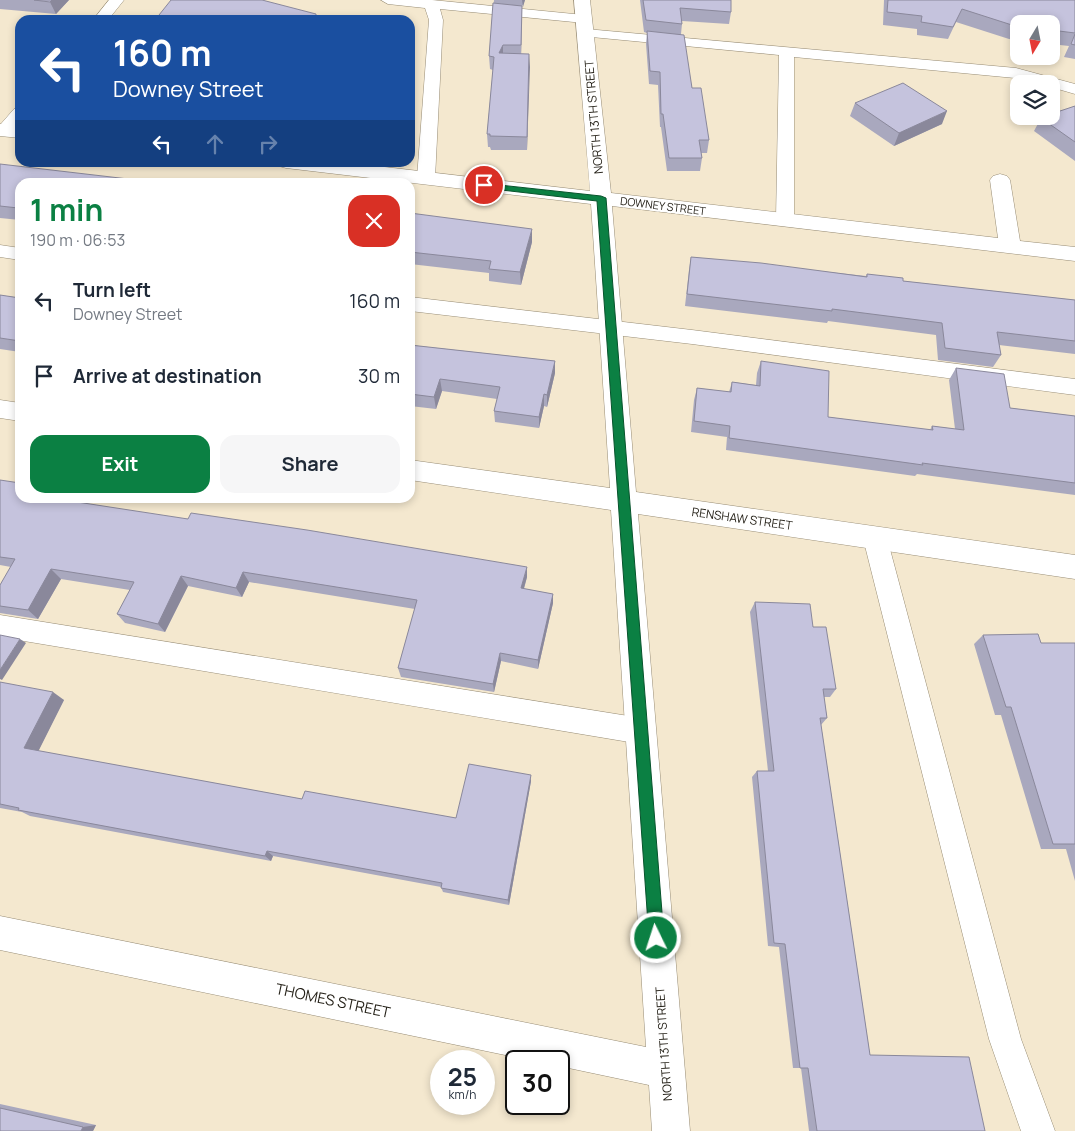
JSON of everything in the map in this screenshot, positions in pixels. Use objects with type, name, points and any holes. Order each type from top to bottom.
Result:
[{"type":"street","name":"NORTH 13TH STREET","points":[[584,18],[601,198],[671,1131]]},
{"type":"street","name":"DOWNEY STREET","points":[[330,167],[1075,254]]},
{"type":"street","points":[[1000,180],[1010,245]]},
{"type":"street","points":[[0,409],[15,411]]},
{"type":"street","name":"RENSHAW STREET","points":[[415,471],[1075,567]]},
{"type":"street","name":"THOMES STREET","points":[[0,933],[666,1070]]},
{"type":"lane","points":[[104,15],[117,0]]},
{"type":"lane","points":[[388,0],[584,18],[787,52],[1016,73],[1075,89]]},
{"type":"lane","points":[[426,178],[436,20],[431,4]]},
{"type":"lane","points":[[785,220],[787,52]]},
{"type":"lane","points":[[8,131],[15,120]]},
{"type":"lane","points":[[0,251],[15,253]]},
{"type":"lane","points":[[415,305],[692,337],[1075,387]]},
{"type":"lane","points":[[875,538],[1005,1039],[1038,1131]]},
{"type":"lane","points":[[0,626],[641,730]]},
{"type":"building","points":[[34,0],[52,0],[50,2]]},
{"type":"building","points":[[171,0],[262,0],[316,14],[316,15],[159,15]]},
{"type":"building","points":[[643,0],[731,0],[731,12],[680,8],[682,24],[646,20]]},
{"type":"building","points":[[888,0],[1075,0],[1075,33],[1060,31],[1060,15],[1010,15],[1010,24],[962,9],[953,27],[921,22],[922,16],[887,12]]},
{"type":"building","points":[[493,3],[522,6],[521,45],[503,45],[499,53],[529,54],[527,137],[490,136],[490,134],[487,134],[494,57],[489,56]]},
{"type":"building","points":[[647,31],[684,35],[692,88],[701,88],[709,140],[699,140],[702,158],[669,158],[663,114],[661,114],[660,72],[650,71]]},
{"type":"building","points":[[1075,34],[1075,45],[1071,44]]},
{"type":"building","points":[[903,83],[947,111],[899,133],[855,103]]},
{"type":"building","points":[[1075,106],[1075,142],[1051,125],[1060,125],[1060,111]]},
{"type":"building","points":[[0,164],[120,178],[15,178],[15,208],[0,206]]},
{"type":"building","points":[[415,214],[532,229],[520,272],[489,269],[491,261],[415,253]]},
{"type":"building","points":[[691,257],[761,263],[867,277],[867,274],[903,278],[903,281],[1075,300],[1075,341],[997,332],[1001,355],[945,348],[942,323],[687,294]]},
{"type":"building","points":[[0,295],[15,297],[15,340],[0,338]]},
{"type":"building","points":[[415,346],[555,361],[547,395],[544,394],[539,417],[494,411],[500,387],[440,379],[434,397],[415,395]]},
{"type":"building","points":[[761,361],[829,371],[828,417],[933,430],[932,426],[964,430],[956,368],[1004,374],[1010,408],[1075,416],[1075,483],[922,463],[923,465],[729,438],[730,426],[694,421],[697,388],[731,392],[732,382],[760,386]]},
{"type":"building","points":[[0,480],[15,482],[15,503],[84,503],[188,519],[191,513],[307,530],[527,567],[521,588],[553,594],[538,660],[500,653],[493,684],[398,668],[417,600],[243,572],[236,588],[181,576],[158,624],[117,614],[134,582],[51,569],[28,610],[0,606],[0,585],[15,559],[0,557]]},
{"type":"building","points":[[755,602],[810,604],[813,627],[826,627],[836,689],[823,689],[827,718],[820,718],[870,1055],[969,1057],[985,1131],[817,1131],[808,1068],[800,1068],[785,944],[774,943],[757,771],[774,771]]},
{"type":"building","points":[[1038,634],[1041,643],[1075,643],[1075,844],[1053,844],[1011,707],[1006,707],[983,635]]},
{"type":"building","points":[[0,635],[20,639],[0,670]]},
{"type":"building","points":[[0,682],[53,692],[24,748],[302,799],[305,791],[456,818],[469,764],[531,775],[508,900],[441,888],[442,883],[267,851],[265,856],[18,810],[19,808],[0,804]]},
{"type":"building","points":[[0,1108],[83,1127],[81,1131],[0,1131]]},
{"type":"route","points":[[484,185],[601,198],[656,938]]}]
